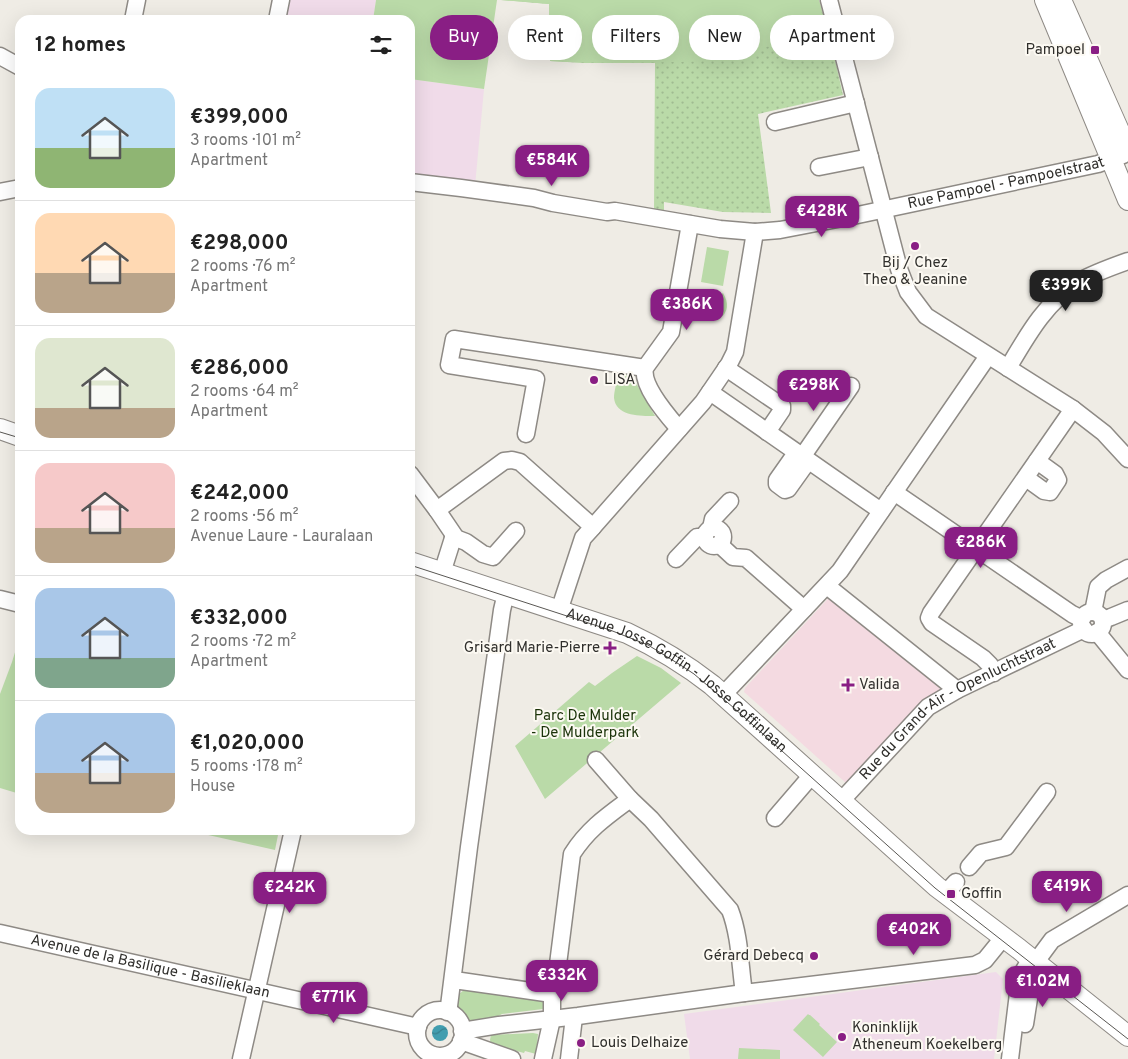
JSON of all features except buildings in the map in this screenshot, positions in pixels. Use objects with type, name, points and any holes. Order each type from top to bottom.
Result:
[{"type":"main road","points":[[1045,0],[1122,154]]},
{"type":"main road","points":[[1061,0],[1122,154],[1128,200]]},
{"type":"main road","points":[[0,430],[15,434]]},
{"type":"main road","name":"Avenue Josse Goffin - Josse Goffinlaan","points":[[415,564],[627,633],[657,647],[685,664],[723,695],[907,860],[951,888],[1038,969]]},
{"type":"main road","name":"Avenue Josse Goffin - Josse Goffinlaan","points":[[907,860],[918,880],[998,944],[1038,969]]},
{"type":"main road","points":[[1038,969],[1127,1034]]},
{"type":"street","points":[[134,15],[137,0]]},
{"type":"street","points":[[278,15],[281,0]]},
{"type":"street","points":[[829,0],[899,269],[908,292],[926,316],[1073,409],[1104,432],[1128,459]]},
{"type":"street","points":[[0,56],[15,64]]},
{"type":"street","points":[[775,122],[856,103]]},
{"type":"street","name":"Rue Pampoel - Pampoelstraat","points":[[415,183],[534,198],[607,212],[615,211],[720,229],[755,232],[780,230],[884,210],[1098,164],[1122,154]]},
{"type":"street","points":[[819,167],[870,157]]},
{"type":"street","points":[[0,192],[15,189]]},
{"type":"street","points":[[679,429],[664,411],[646,382],[644,374],[645,368],[671,332],[690,224]]},
{"type":"street","points":[[560,611],[583,538],[703,402],[735,352],[755,232]]},
{"type":"street","points":[[1008,368],[1038,320],[1065,292],[1091,275],[1128,261]]},
{"type":"street","points":[[529,431],[536,379],[449,365],[454,339],[645,368]]},
{"type":"street","points":[[723,695],[840,571],[988,356]]},
{"type":"street","points":[[726,368],[782,406],[782,410],[766,432]]},
{"type":"street","points":[[802,457],[851,386]]},
{"type":"street","points":[[710,392],[881,511]]},
{"type":"street","points":[[994,673],[983,658],[932,623],[929,618],[1073,409]]},
{"type":"street","points":[[437,510],[504,461],[512,460],[520,462],[593,527]]},
{"type":"street","points":[[1026,478],[1044,491],[1050,492],[1058,480],[1056,474],[1037,461]]},
{"type":"street","points":[[415,481],[454,535],[442,573]]},
{"type":"street","points":[[894,492],[1072,614],[1092,622],[1128,670]]},
{"type":"street","points":[[730,500],[713,519],[712,536],[733,557],[746,558],[804,609]]},
{"type":"street","points":[[453,538],[466,542],[483,554],[494,557],[516,531]]},
{"type":"street","points":[[676,560],[697,537],[712,536]]},
{"type":"street","points":[[1092,622],[1098,587],[1106,580],[1128,568]]},
{"type":"street","points":[[827,586],[957,690]]},
{"type":"street","points":[[447,1012],[453,981],[469,847],[502,610],[506,593]]},
{"type":"street","points":[[0,599],[15,603]]},
{"type":"street","name":"Rue du Grand-Air - Openluchtstraat","points":[[841,801],[928,706],[1092,622],[1128,610]]},
{"type":"street","points":[[596,760],[657,826],[730,910],[737,933],[744,993]]},
{"type":"street","points":[[775,818],[812,774]]},
{"type":"street","points":[[969,867],[981,853],[1006,847],[1047,792]]},
{"type":"street","points":[[542,1059],[552,1019],[552,994],[556,980],[572,854],[581,839],[630,798]]},
{"type":"street","points":[[241,1059],[292,835]]},
{"type":"street","points":[[1019,1059],[1030,992],[1038,969],[1052,940],[1128,895]]},
{"type":"street","name":"Avenue de la Basilique - Basilieklaan","points":[[0,933],[418,1027]]},
{"type":"street","points":[[462,1036],[493,1026],[974,965],[985,960],[998,944]]},
{"type":"street","points":[[1010,1059],[1020,977],[1038,969]]},
{"type":"street","points":[[453,981],[552,994]]},
{"type":"street","points":[[1004,1059],[1010,1009],[1018,992]]},
{"type":"street","points":[[447,1012],[453,1015],[461,1024],[462,1036],[455,1051],[444,1056],[431,1057],[418,1041],[418,1027],[429,1013],[447,1012]]},
{"type":"street","points":[[569,1059],[574,1017]]},
{"type":"street","points":[[492,1052],[487,1048],[486,1043],[488,1032],[493,1026]]},
{"type":"street","points":[[462,1036],[492,1052],[512,1059]]},
{"type":"shaded area","points":[[275,0],[376,0],[374,15],[272,15]]},
{"type":"shaded area","points":[[415,80],[484,89],[475,186],[415,179]]},
{"type":"shaded area","name":"Valida","points":[[837,589],[952,682],[914,709],[846,783],[744,692],[745,688]]},
{"type":"shaded area","name":"Koninklijk Atheneum Koekelberg","points":[[996,972],[1003,979],[994,1059],[690,1059],[684,1014]]},
{"type":"green space","points":[[376,0],[497,0],[495,15],[430,15],[430,60],[488,60],[484,89],[415,80],[415,15],[374,15]]},
{"type":"green space","points":[[501,0],[819,0],[823,15],[770,15],[770,60],[835,60],[843,95],[758,114],[771,213],[723,212],[664,202],[664,213],[654,211],[655,63],[550,61],[582,60],[582,15],[549,15],[549,4]]},
{"type":"green space","points":[[501,0],[818,0],[822,15],[770,15],[770,46],[760,49],[760,15],[689,15],[689,60],[728,60],[626,63],[550,61],[582,60],[582,15],[549,15],[549,4]]},
{"type":"green space","points":[[707,247],[729,251],[723,286],[701,282]]},
{"type":"green space","points":[[706,289],[713,290],[720,295],[723,293],[727,304],[725,313],[719,319],[709,319],[701,314],[691,320],[688,310],[690,294],[699,293]]},
{"type":"green space","points":[[618,374],[632,376],[655,416],[630,414],[619,409],[614,398]]},
{"type":"green space","points":[[15,652],[15,792],[0,788],[0,694]]},
{"type":"green space","name":"Parc De Mulder - De Mulderpark","points":[[637,656],[661,668],[681,683],[545,799],[515,746],[589,682],[595,686]]},
{"type":"green space","points":[[208,835],[278,835],[275,850]]},
{"type":"green space","points":[[464,990],[534,999],[544,1001],[545,1004],[543,1009],[502,1014],[493,1019],[471,1021],[466,1019],[457,1004],[459,994]]},
{"type":"green space","points":[[808,1014],[837,1042],[823,1057],[793,1030]]},
{"type":"green space","points":[[538,1034],[536,1054],[513,1050],[512,1053],[491,1044],[490,1040],[491,1035]]},
{"type":"green space","points":[[739,1048],[780,1050],[780,1059],[738,1059]]},
{"type":"water","points":[[440,1025],[446,1027],[448,1033],[446,1039],[440,1041],[434,1039],[432,1033],[434,1027]]},
{"type":"tram line","points":[[0,432],[15,436]]},
{"type":"tram line","points":[[415,567],[610,630],[648,645],[682,666],[734,708],[935,888],[1128,1039]]},
{"type":"place","name":"Pampoel","points":[[1095,50]]},
{"type":"place","name":"Bij / Chez Theo & Jeanine","points":[[915,246]]},
{"type":"place","name":"LISA","points":[[594,380]]},
{"type":"place","name":"Grisard Marie-Pierre","points":[[610,648]]},
{"type":"place","name":"Valida","points":[[848,685]]},
{"type":"place","name":"Goffin","points":[[951,894]]},
{"type":"place","name":"Gérard Debecq","points":[[814,956]]},
{"type":"place","name":"Koninklijk Atheneum Koekelberg","points":[[842,1037]]},
{"type":"place","name":"Louis Delhaize","points":[[581,1043]]}]
